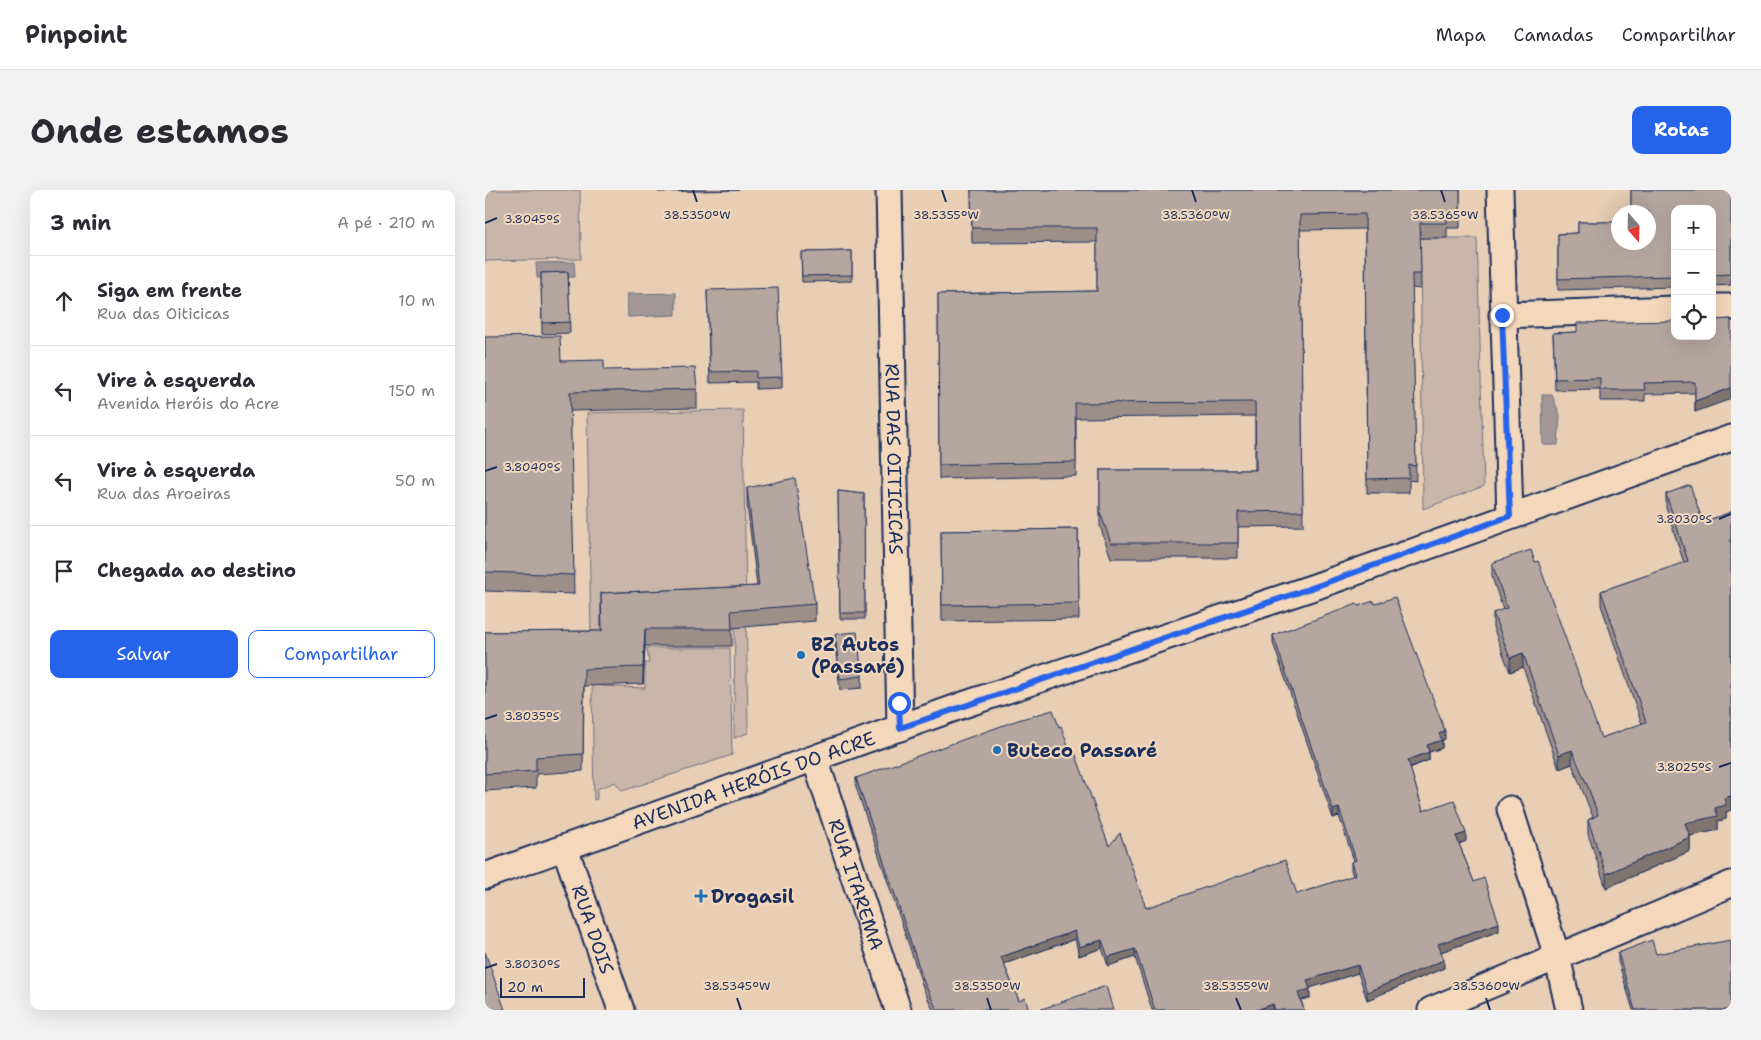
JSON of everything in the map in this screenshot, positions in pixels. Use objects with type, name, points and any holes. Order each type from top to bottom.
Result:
[{"type":"street","name":"RUA DAS OITICICAS","points":[[889,190],[900,728]]},
{"type":"street","points":[[1499,190],[1510,516]]},
{"type":"street","points":[[1716,308],[1731,307]]},
{"type":"street","points":[[1502,315],[1671,309]]},
{"type":"street","name":"AVENIDA HERÓIS DO ACRE","points":[[485,876],[900,728],[1317,586],[1731,438]]},
{"type":"street","name":"RUA ITAREMA","points":[[815,759],[899,1010]]},
{"type":"street","points":[[1509,809],[1557,956],[1569,1010]]},
{"type":"street","name":"RUA DOIS","points":[[565,848],[621,1010]]},
{"type":"street","points":[[1431,1010],[1731,884]]},
{"type":"shaded area","points":[[485,190],[580,190],[581,259],[485,261]]},
{"type":"shaded area","points":[[1420,238],[1477,238],[1484,486],[1423,509]]},
{"type":"shaded area","points":[[574,262],[575,277],[537,278],[536,263]]},
{"type":"shaded area","points":[[676,293],[676,315],[628,317],[627,294]]},
{"type":"shaded area","points":[[1542,395],[1552,395],[1560,415],[1558,445],[1543,445]]},
{"type":"shaded area","points":[[743,410],[748,733],[734,738],[735,602],[609,634],[600,634],[602,686],[645,688],[645,663],[649,663],[647,648],[730,648],[732,755],[622,791],[615,782],[597,789],[597,799],[594,800],[587,413]]},
{"type":"building","points":[[971,190],[1460,190],[1460,213],[1447,214],[1447,223],[1420,223],[1421,274],[1412,274],[1416,466],[1409,465],[1409,478],[1367,479],[1365,214],[1300,215],[1303,511],[1238,512],[1238,543],[1111,543],[1100,512],[1100,470],[1256,470],[1255,402],[1075,403],[1076,462],[939,465],[938,294],[1097,291],[1097,228],[972,228]]},
{"type":"building","points":[[1631,190],[1731,190],[1731,274],[1716,275],[1716,205],[1671,205],[1671,276],[1558,279],[1558,234],[1578,233],[1578,222],[1611,222],[1611,250],[1656,250],[1656,205],[1631,205]]},
{"type":"building","points":[[852,251],[852,275],[802,276],[801,252]]},
{"type":"building","points":[[568,272],[570,322],[542,323],[541,273]]},
{"type":"building","points":[[778,288],[782,377],[756,378],[756,371],[710,372],[707,290]]},
{"type":"building","points":[[1731,319],[1731,388],[1695,401],[1695,382],[1644,383],[1645,390],[1600,390],[1600,378],[1555,379],[1553,333],[1577,332],[1577,323],[1671,321],[1671,340],[1716,340],[1716,320]]},
{"type":"building","points":[[560,336],[561,361],[604,360],[604,370],[695,368],[697,389],[570,392],[574,575],[485,572],[485,337]]},
{"type":"building","points":[[795,478],[815,604],[731,611],[732,629],[645,629],[643,667],[584,669],[583,754],[536,757],[536,771],[485,774],[485,632],[602,631],[601,593],[759,586],[747,488]]},
{"type":"building","points":[[1690,485],[1703,522],[1731,512],[1731,796],[1724,798],[1726,805],[1715,808],[1718,816],[1685,823],[1690,837],[1606,874],[1588,820],[1598,815],[1572,750],[1559,755],[1523,653],[1510,658],[1493,613],[1507,608],[1492,563],[1531,550],[1535,562],[1538,561],[1601,738],[1646,722],[1601,591],[1688,561],[1666,494]]},
{"type":"building","points":[[838,491],[864,494],[865,613],[840,613]]},
{"type":"building","points":[[1078,529],[1079,603],[942,605],[941,531]]},
{"type":"building","points":[[1395,597],[1445,731],[1439,734],[1442,740],[1427,745],[1429,752],[1408,760],[1423,811],[1454,800],[1466,833],[1456,836],[1474,882],[1484,878],[1499,923],[1438,944],[1444,960],[1367,992],[1358,965],[1307,980],[1310,989],[1298,993],[1304,1010],[1275,1010],[1273,1004],[1256,1010],[1155,1010],[1135,949],[1108,957],[1102,940],[1079,947],[1075,931],[1001,957],[1019,1001],[1025,998],[1029,1010],[937,1010],[924,982],[856,778],[1018,720],[1053,710],[1070,752],[1074,750],[1109,846],[1120,833],[1146,908],[1285,860],[1297,894],[1355,875],[1351,862],[1356,860],[1339,808],[1333,810],[1273,635],[1357,604],[1358,606],[1374,601],[1375,604]]},
{"type":"building","points":[[857,632],[862,676],[840,679],[835,634]]},
{"type":"building","points":[[1652,940],[1656,954],[1731,940],[1731,1010],[1635,1010],[1618,953]]},
{"type":"building","points":[[485,952],[505,1010],[485,1010]]},
{"type":"building","points":[[1106,986],[1113,1010],[1039,1010]]},
{"type":"place","name":"BZ Autos (Passaré)","points":[[801,655]]},
{"type":"place","name":"Buteco Passaré","points":[[997,750]]},
{"type":"place","name":"Drogasil","points":[[701,896]]},
{"type":"route","points":[[899,703],[900,728],[1317,586],[1510,516],[1502,315]]}]
